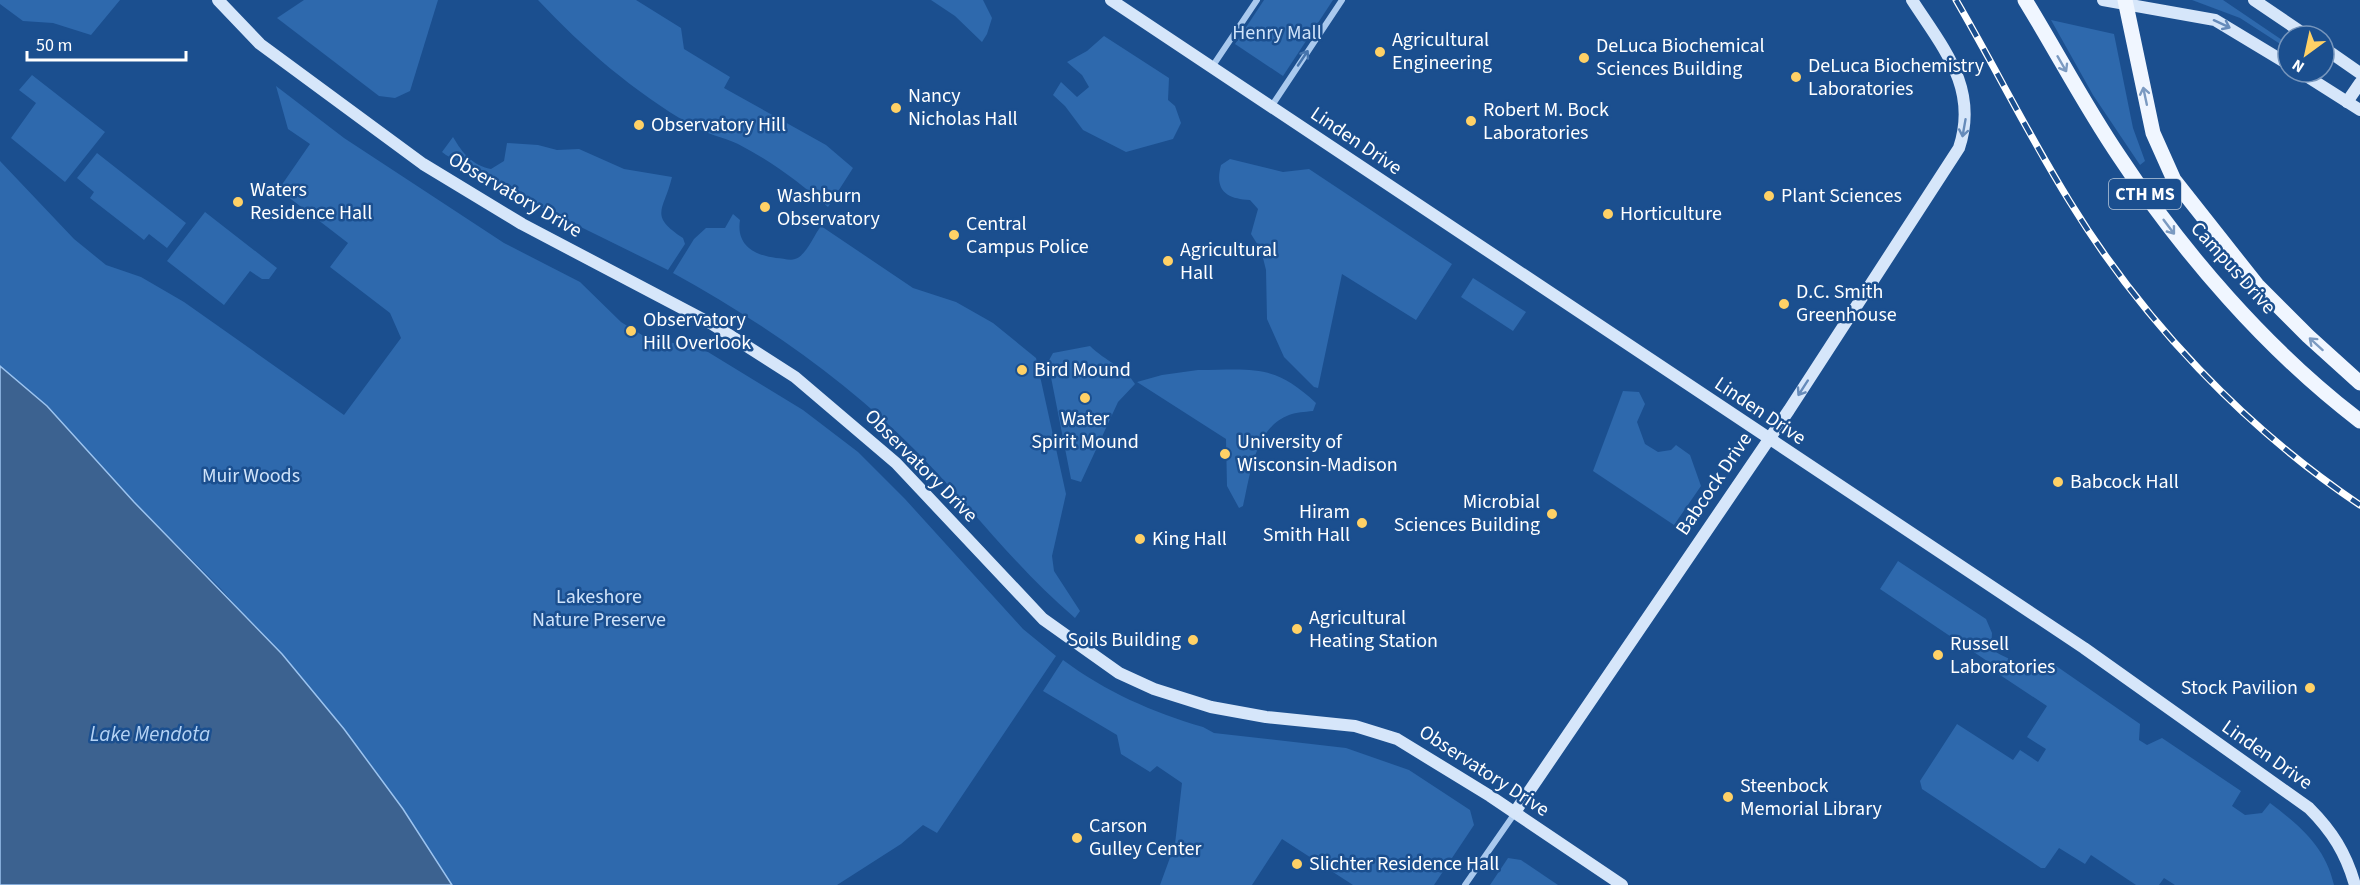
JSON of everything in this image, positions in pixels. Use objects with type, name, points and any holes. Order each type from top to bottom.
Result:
[{"type":"main road","name":"Campus Drive","points":[[2025,0],[2119,156],[2183,245],[2285,355],[2360,421]]},
{"type":"main road","name":"Campus Drive","points":[[2126,3],[2147,106],[2160,152],[2174,180],[2257,285],[2360,383]]},
{"type":"street","name":"Observatory Drive","points":[[218,0],[242,27],[267,49],[423,164],[522,224],[712,324],[795,377],[896,463],[1043,619],[1119,673],[1154,688],[1211,707],[1266,717],[1355,726],[1396,739],[1515,812],[1622,885]]},
{"type":"street","name":"Linden Drive","points":[[1111,0],[2084,648],[2309,808],[2336,837],[2348,860],[2355,885]]},
{"type":"street","points":[[1212,68],[1257,0]]},
{"type":"street","name":"Babcock Drive","points":[[1465,885],[1897,246],[1962,140],[1966,115],[1954,64],[1912,0]]},
{"type":"street","points":[[2103,0],[2216,20],[2276,57]]},
{"type":"street","points":[[2254,0],[2289,24]]},
{"type":"street","points":[[1271,107],[1338,1]]},
{"type":"street","points":[[2336,56],[2360,73]]},
{"type":"street","points":[[2347,102],[2360,83]]},
{"type":"street","points":[[2319,84],[2360,110]]},
{"type":"green space","points":[[0,0],[120,0],[91,35],[53,23],[23,21],[0,4]]},
{"type":"green space","points":[[304,0],[438,0],[410,91],[395,98],[379,96],[277,18]]},
{"type":"green space","points":[[538,0],[636,0],[681,28],[684,49],[730,77],[724,88],[826,145],[853,168],[828,207],[796,181],[762,158],[738,144],[696,128],[649,98],[591,52]]},
{"type":"green space","points":[[931,0],[983,0],[992,18],[982,42],[955,16]]},
{"type":"green space","name":"Henry Mall","points":[[1264,0],[1333,0],[1283,76],[1235,44]]},
{"type":"green space","points":[[2192,0],[2223,0],[2276,36],[2276,41],[2240,18]]},
{"type":"green space","points":[[2051,20],[2114,34],[2133,128],[2145,161],[2140,165],[2093,95]]},
{"type":"green space","points":[[1104,36],[1169,78],[1168,100],[1175,106],[1181,123],[1173,139],[1126,152],[1083,130],[1065,106],[1053,95],[1061,82],[1077,97],[1089,87],[1082,75],[1067,62],[1087,51]]},
{"type":"green space","points":[[32,75],[105,132],[65,182],[11,138],[36,103],[19,90]]},
{"type":"green space","name":"Lakeshore Nature Preserve","points":[[276,86],[344,138],[504,243],[580,282],[621,322],[642,335],[708,352],[803,410],[858,452],[905,499],[1023,629],[1056,656],[937,833],[923,825],[901,844],[837,885],[452,885],[403,809],[344,729],[221,589],[134,502],[47,406],[0,366],[0,161],[74,239],[106,265],[141,277],[184,302],[344,415],[401,338],[390,313],[330,267],[348,243],[287,196],[281,186],[310,144],[288,129]]},
{"type":"green space","points":[[453,137],[469,158],[478,165],[491,169],[504,161],[507,143],[538,145],[557,150],[579,149],[624,169],[672,177],[661,212],[662,218],[665,224],[683,238],[685,244],[668,270],[522,198],[446,155],[442,152]]},
{"type":"green space","points":[[97,153],[186,223],[167,248],[149,234],[144,240],[90,198],[94,192],[77,178]]},
{"type":"green space","points":[[1230,159],[1283,172],[1309,169],[1452,264],[1416,320],[1342,274],[1318,388],[1314,387],[1284,357],[1267,319],[1266,270],[1261,250],[1251,234],[1258,209],[1250,200],[1235,198],[1224,192],[1221,187],[1219,174],[1221,165]]},
{"type":"green space","points":[[205,212],[277,268],[269,279],[262,279],[250,271],[224,305],[167,261]]},
{"type":"green space","points":[[733,214],[740,220],[741,236],[748,247],[776,258],[791,260],[799,257],[821,226],[913,288],[956,302],[993,323],[1036,358],[1066,494],[1052,556],[1054,571],[1080,611],[1075,618],[1033,579],[918,453],[862,401],[771,332],[673,273],[694,239],[706,228],[725,228]]},
{"type":"green space","points":[[1473,278],[1526,312],[1513,331],[1461,297]]},
{"type":"green space","points":[[1090,346],[1126,373],[1135,384],[1118,402],[1081,482],[1071,479],[1048,362],[1053,353]]},
{"type":"green space","points":[[1198,370],[1248,370],[1274,375],[1301,390],[1316,403],[1313,411],[1289,415],[1268,430],[1256,454],[1243,506],[1239,508],[1227,486],[1226,439],[1137,382],[1162,375]]},
{"type":"green space","points":[[1623,391],[1639,392],[1645,404],[1637,422],[1645,444],[1658,452],[1671,450],[1676,445],[1690,455],[1701,486],[1674,525],[1593,471]]},
{"type":"green space","points":[[1898,561],[1986,619],[1992,633],[1991,649],[2038,672],[2049,661],[2140,724],[2139,740],[2147,745],[2162,738],[2241,791],[2232,806],[2245,815],[2262,813],[2270,803],[2301,829],[2318,848],[2330,871],[2334,885],[2175,885],[2164,878],[2159,885],[2136,885],[2091,855],[2085,864],[2059,848],[2045,868],[2041,868],[1922,789],[1920,781],[1957,724],[2013,760],[2020,750],[2038,762],[2046,749],[2027,737],[2047,706],[1991,669],[1993,665],[1880,589]]},
{"type":"green space","points":[[1063,660],[1096,682],[1130,700],[1214,733],[1346,748],[1409,770],[1470,810],[1474,825],[1434,885],[1353,885],[1282,839],[1252,885],[1160,885],[1175,844],[1182,783],[1157,766],[1150,772],[1121,754],[1117,735],[1043,691]]},
{"type":"green space","points":[[1508,858],[1521,860],[1558,885],[1490,885]]},
{"type":"water","name":"Lake Mendota","points":[[0,366],[47,406],[134,502],[282,654],[344,729],[403,809],[452,885],[0,885]]},
{"type":"railway","points":[[1956,0],[2070,202],[2130,289],[2163,330],[2237,406],[2276,441],[2360,505]]},
{"type":"place","name":"Agricultural Engineering","points":[[1380,52]]},
{"type":"place","name":"DeLuca Biochemical Sciences Building","points":[[1584,58]]},
{"type":"place","name":"DeLuca Biochemistry Laboratories","points":[[1796,77]]},
{"type":"place","name":"Nancy Nicholas Hall","points":[[896,108]]},
{"type":"place","name":"Robert M. Bock Laboratories","points":[[1471,121]]},
{"type":"place","name":"Observatory Hill","points":[[639,125]]},
{"type":"place","name":"Plant Sciences","points":[[1769,196]]},
{"type":"place","name":"Waters Residence Hall","points":[[238,202]]},
{"type":"place","name":"Washburn Observatory","points":[[765,207]]},
{"type":"place","name":"Horticulture","points":[[1608,214]]},
{"type":"place","name":"Central Campus Police","points":[[954,235]]},
{"type":"place","name":"Agricultural Hall","points":[[1168,261]]},
{"type":"place","name":"D.C. Smith Greenhouse","points":[[1784,304]]},
{"type":"place","name":"Observatory Hill Overlook","points":[[631,331]]},
{"type":"place","name":"Bird Mound","points":[[1022,370]]},
{"type":"place","name":"Water Spirit Mound","points":[[1085,398]]},
{"type":"place","name":"University of Wisconsin-Madison","points":[[1225,454]]},
{"type":"place","name":"Babcock Hall","points":[[2058,482]]},
{"type":"place","name":"Microbial Sciences Building","points":[[1552,514]]},
{"type":"place","name":"Hiram Smith Hall","points":[[1362,523]]},
{"type":"place","name":"King Hall","points":[[1140,539]]},
{"type":"place","name":"Agricultural Heating Station","points":[[1297,629]]},
{"type":"place","name":"Soils Building","points":[[1193,640]]},
{"type":"place","name":"Russell Laboratories","points":[[1938,655]]},
{"type":"place","name":"Stock Pavilion","points":[[2310,688]]},
{"type":"place","name":"Steenbock Memorial Library","points":[[1728,797]]},
{"type":"place","name":"Carson Gulley Center","points":[[1077,838]]},
{"type":"place","name":"Slichter Residence Hall","points":[[1297,864]]},
{"type":"park label","name":"Muir Woods","points":[[251,476]]}]
